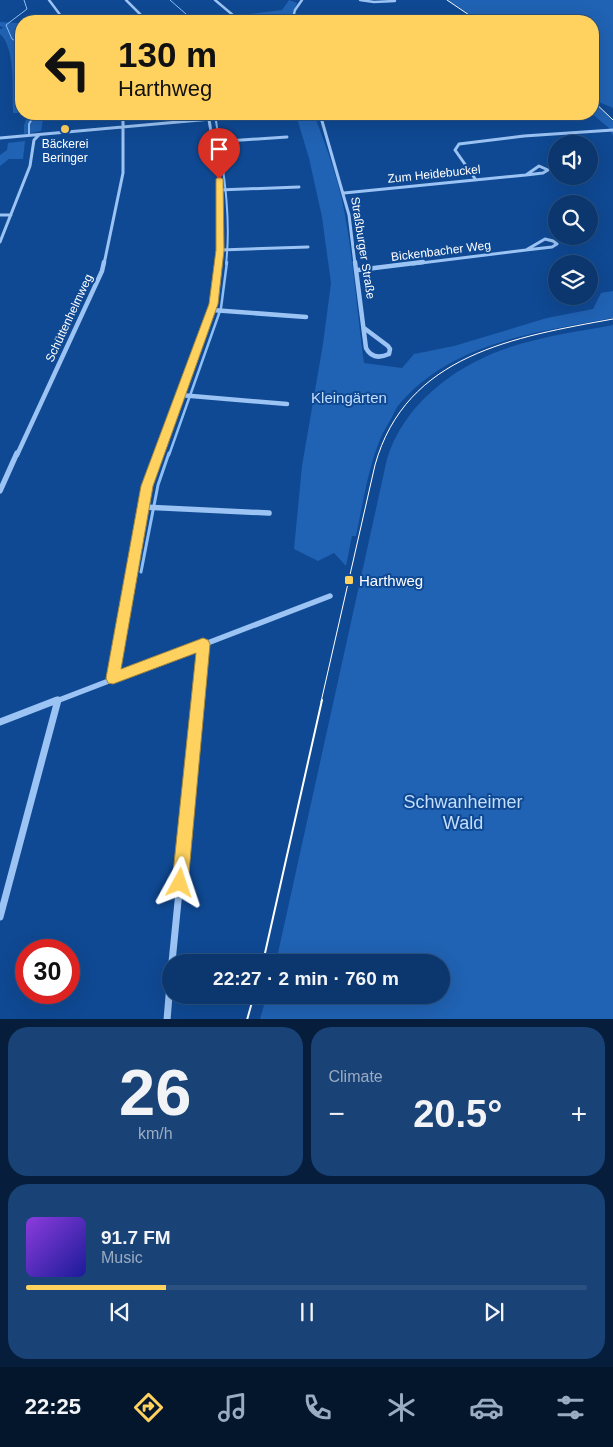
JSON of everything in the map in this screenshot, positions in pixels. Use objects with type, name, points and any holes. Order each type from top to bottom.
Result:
[{"type":"street","points":[[49,0],[60,15]]},
{"type":"street","points":[[126,0],[140,15]]},
{"type":"street","points":[[215,0],[233,15]]},
{"type":"street","points":[[294,15],[302,0]]},
{"type":"street","points":[[360,0],[374,2],[395,1]]},
{"type":"street","name":"Schüttenhelmweg","points":[[0,491],[102,270],[123,174],[123,120]]},
{"type":"street","points":[[0,138],[183,120]]},
{"type":"street","points":[[113,678],[147,486],[214,310],[222,250],[221,190],[210,120]]},
{"type":"street","name":"Straßburger Straße","points":[[322,120],[344,193],[358,270],[366,348],[370,355],[379,357],[389,354],[390,349],[388,346],[364,328]]},
{"type":"street","points":[[476,180],[455,150],[459,144],[613,130]]},
{"type":"street","points":[[0,242],[30,166],[34,140],[39,134]]},
{"type":"street","points":[[214,142],[287,137]]},
{"type":"street","name":"Zum Heidebuckel","points":[[344,193],[526,175],[543,173],[548,170],[545,167],[537,166],[526,175]]},
{"type":"street","points":[[221,190],[299,187]]},
{"type":"street","points":[[0,215],[11,215]]},
{"type":"street","name":"Bickenbacher Weg","points":[[358,270],[552,247],[558,244],[553,240],[545,239],[526,250]]},
{"type":"street","points":[[222,250],[308,247]]},
{"type":"street","points":[[214,310],[306,317]]},
{"type":"street","points":[[183,395],[287,404]]},
{"type":"street","points":[[142,507],[269,513]]},
{"type":"street","points":[[0,722],[330,596]]},
{"type":"street","points":[[173,954],[203,644]]},
{"type":"street","points":[[0,917],[58,700]]},
{"type":"street","points":[[167,1019],[168,1004]]},
{"type":"green space","points":[[289,0],[297,3],[292,15],[250,14],[282,10]]},
{"type":"green space","points":[[448,0],[613,0],[613,108],[599,101],[599,15],[470,15]]},
{"type":"green space","points":[[0,22],[15,23],[15,113],[13,113],[11,60],[9,49],[0,34],[0,29],[4,28],[0,26]]},
{"type":"green space","points":[[599,108],[613,121],[613,136],[609,128],[599,120]]},
{"type":"green space","points":[[26,120],[43,120],[41,131],[24,134]]},
{"type":"green space","name":"Kleingärten","points":[[298,120],[316,120],[339,190],[351,252],[364,363],[402,368],[414,354],[454,346],[547,318],[593,309],[595,305],[598,305],[601,293],[613,291],[613,318],[525,335],[496,343],[442,368],[418,385],[397,407],[376,449],[356,536],[352,536],[346,566],[334,553],[318,561],[294,549],[302,466],[323,344],[331,283],[322,217],[309,158]]},
{"type":"green space","points":[[25,141],[23,159],[9,159],[0,166],[0,155],[7,150],[8,143]]},
{"type":"green space","name":"Schwanheimer Wald","points":[[613,325],[613,1019],[260,1019],[264,1004],[450,1004],[450,954],[278,954],[387,459],[394,440],[417,406],[448,378],[465,367],[502,350],[557,335]]},
{"type":"waterway","points":[[19,15],[27,9],[24,0]]},
{"type":"waterway","points":[[170,0],[187,15]]},
{"type":"waterway","points":[[15,18],[6,25],[12,39],[15,41]]},
{"type":"waterway","points":[[29,134],[29,124],[31,120]]},
{"type":"waterway","points":[[216,120],[227,207],[228,245],[226,264]]},
{"type":"waterway","points":[[169,455],[221,308],[227,262]]},
{"type":"waterway","points":[[141,572],[158,485],[169,453]]},
{"type":"tram line","points":[[447,0],[469,15]]},
{"type":"tram line","points":[[599,107],[613,120]]},
{"type":"tram line","points":[[321,702],[375,465],[390,428],[411,398],[438,375],[469,357],[503,344],[539,334],[613,319]]},
{"type":"tram line","points":[[265,954],[322,700]]},
{"type":"tram line","points":[[247,1019],[251,1004]]},
{"type":"place","name":"Bäckerei Beringer","points":[[65,129]]},
{"type":"place","name":"Harthweg","points":[[349,580]]},
{"type":"route","points":[[180,883],[203,644],[113,678],[147,486],[214,304],[220,250],[219,179]]}]
